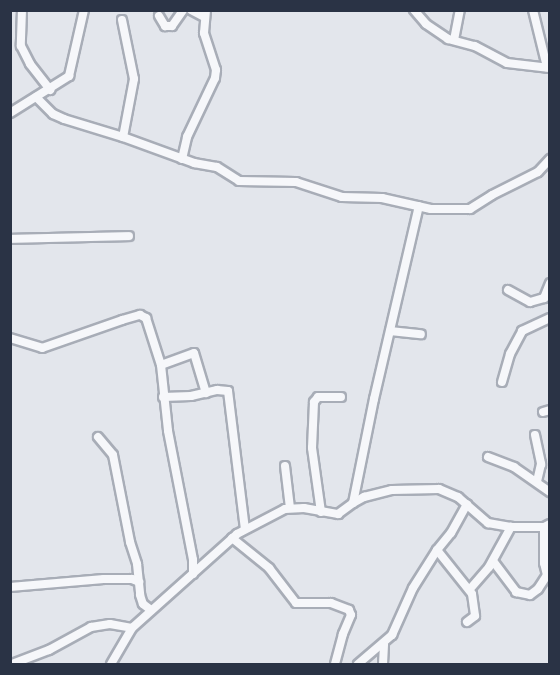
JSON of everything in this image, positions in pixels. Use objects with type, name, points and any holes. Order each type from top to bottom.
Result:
[{"type":"street","points":[[21,10],[21,46],[30,64],[50,90]]},
{"type":"street","points":[[10,113],[69,76],[84,10]]},
{"type":"street","points":[[159,16],[165,26],[172,27],[183,10]]},
{"type":"street","points":[[182,159],[187,137],[215,78],[216,70],[204,33],[205,14],[191,10]]},
{"type":"street","points":[[414,10],[435,31],[475,46],[507,63],[548,68],[533,10]]},
{"type":"street","points":[[454,40],[460,10]]},
{"type":"street","points":[[122,20],[134,79],[123,136]]},
{"type":"street","points":[[36,97],[54,114],[64,119],[123,136],[182,159],[217,167],[231,177],[247,183],[296,182],[342,197],[382,198],[419,206],[470,209],[538,172],[549,159]]},
{"type":"street","points":[[353,503],[419,206]]},
{"type":"street","points":[[10,239],[129,236]]},
{"type":"street","points":[[508,290],[530,302],[547,298],[549,283]]},
{"type":"street","points":[[10,338],[42,348],[140,315],[146,318],[161,365],[163,397],[193,561],[193,574]]},
{"type":"street","points":[[502,382],[512,347],[522,331],[549,318]]},
{"type":"street","points":[[390,331],[421,334]]},
{"type":"street","points":[[161,365],[194,353],[206,393]]},
{"type":"street","points":[[163,397],[217,390],[228,391],[244,529]]},
{"type":"street","points":[[321,512],[312,448],[314,402],[318,397],[341,397]]},
{"type":"street","points":[[535,435],[541,464],[537,482]]},
{"type":"street","points":[[98,436],[107,446],[114,461],[130,542],[137,564],[142,604],[151,610]]},
{"type":"street","points":[[488,457],[514,467],[549,492]]},
{"type":"street","points":[[285,466],[290,508]]},
{"type":"street","points":[[111,664],[132,628],[151,610],[232,538],[278,511],[290,508],[338,514],[353,503],[392,490],[425,487],[451,492],[488,523],[511,527],[547,525],[548,575],[538,590],[525,595],[511,587],[493,561]]},
{"type":"street","points":[[358,664],[392,635],[413,588],[437,550],[451,533],[467,504]]},
{"type":"street","points":[[470,589],[493,561],[511,527]]},
{"type":"street","points":[[232,538],[268,568],[296,603],[337,604],[349,610],[351,615],[335,664]]},
{"type":"street","points":[[437,550],[470,589],[476,614],[467,622]]},
{"type":"street","points":[[10,587],[104,579],[132,579],[139,582]]},
{"type":"street","points":[[12,664],[49,650],[91,627],[110,624],[132,628]]},
{"type":"street","points":[[383,664],[384,644]]}]
